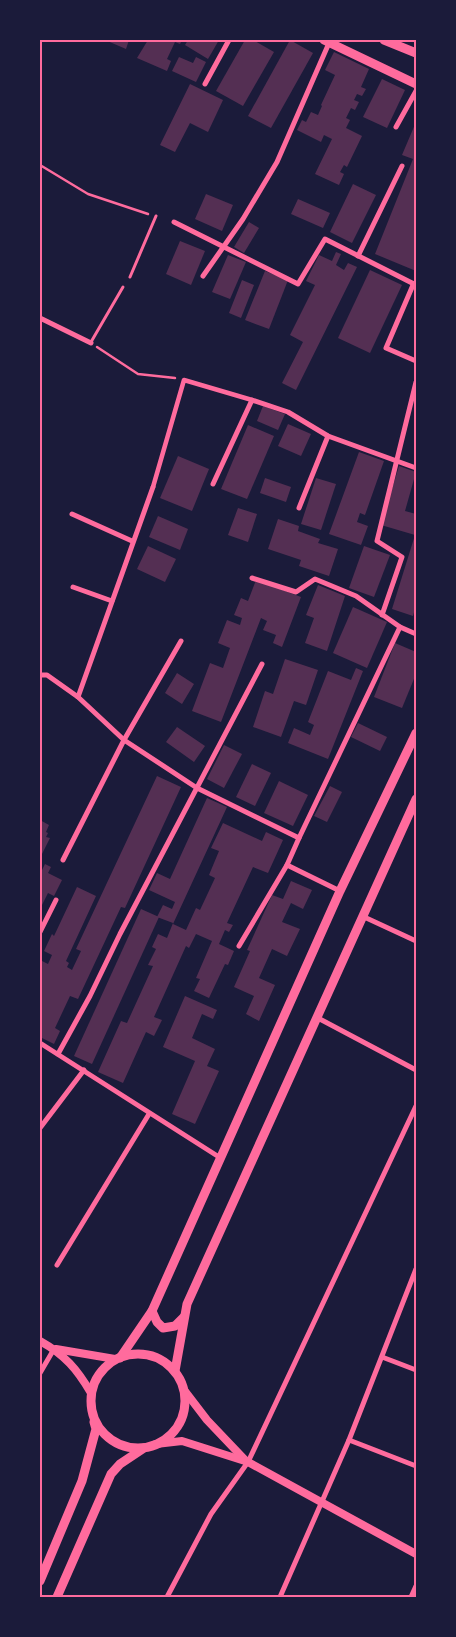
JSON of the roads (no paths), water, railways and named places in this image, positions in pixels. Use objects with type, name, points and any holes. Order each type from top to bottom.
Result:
[{"type":"main road","points":[[384,40],[397,43],[416,53]]},
{"type":"main road","points":[[327,42],[416,84]]},
{"type":"main road","points":[[40,1581],[82,1481],[96,1429],[92,1415],[91,1393],[100,1374],[117,1358],[152,1311],[219,1157],[340,891],[416,733]]},
{"type":"main road","points":[[175,1371],[187,1304],[416,799]]},
{"type":"main road","points":[[152,1311],[157,1322],[163,1328],[175,1326],[184,1317]]},
{"type":"main road","points":[[57,1597],[111,1474],[120,1464],[144,1448],[168,1437],[180,1422],[185,1403],[184,1390],[175,1371],[162,1360],[147,1354],[131,1354],[117,1358]]},
{"type":"main road","points":[[92,1415],[100,1429],[112,1440],[127,1447],[144,1448]]},
{"type":"street","points":[[205,84],[229,40]]},
{"type":"street","points":[[203,276],[224,248],[284,149],[327,42]]},
{"type":"street","points":[[396,128],[416,91]]},
{"type":"street","points":[[358,256],[402,166]]},
{"type":"street","points":[[174,222],[298,284],[325,239],[415,285],[386,348],[416,361]]},
{"type":"street","points":[[40,318],[91,343]]},
{"type":"street","points":[[78,696],[132,541],[153,487],[184,380],[288,412],[328,436],[396,463],[416,468]]},
{"type":"street","points":[[382,615],[402,557],[377,540],[416,382]]},
{"type":"street","points":[[214,484],[252,400]]},
{"type":"street","points":[[299,508],[328,436]]},
{"type":"street","points":[[72,514],[132,541]]},
{"type":"street","points":[[252,578],[296,592],[315,579],[356,596],[400,627],[416,634]]},
{"type":"street","points":[[74,587],[112,601]]},
{"type":"street","points":[[239,946],[287,865],[400,627]]},
{"type":"street","points":[[63,860],[124,740],[181,641]]},
{"type":"street","points":[[58,1054],[262,664]]},
{"type":"street","points":[[40,674],[47,675],[78,696],[124,740],[197,788],[299,838]]},
{"type":"street","points":[[287,865],[340,891]]},
{"type":"street","points":[[40,932],[56,900]]},
{"type":"street","points":[[362,916],[416,941]]},
{"type":"street","points":[[316,1017],[416,1070]]},
{"type":"street","points":[[40,1043],[219,1157]]},
{"type":"street","points":[[40,1128],[84,1070]]},
{"type":"street","points":[[167,1597],[211,1514],[248,1462],[416,1106]]},
{"type":"street","points":[[57,1265],[149,1114]]},
{"type":"street","points":[[280,1597],[349,1440],[415,1273]]},
{"type":"street","points":[[40,1341],[54,1349],[76,1368],[91,1393]]},
{"type":"street","points":[[54,1349],[117,1358]]},
{"type":"street","points":[[40,1373],[54,1349]]},
{"type":"street","points":[[382,1357],[416,1370]]},
{"type":"street","points":[[184,1390],[207,1420],[248,1462]]},
{"type":"street","points":[[349,1440],[416,1466]]},
{"type":"street","points":[[156,1444],[182,1442],[248,1462],[416,1554]]},
{"type":"street","points":[[411,1597],[416,1586]]},
{"type":"lane","points":[[130,277],[156,216]]},
{"type":"lane","points":[[91,343],[123,287]]}]
